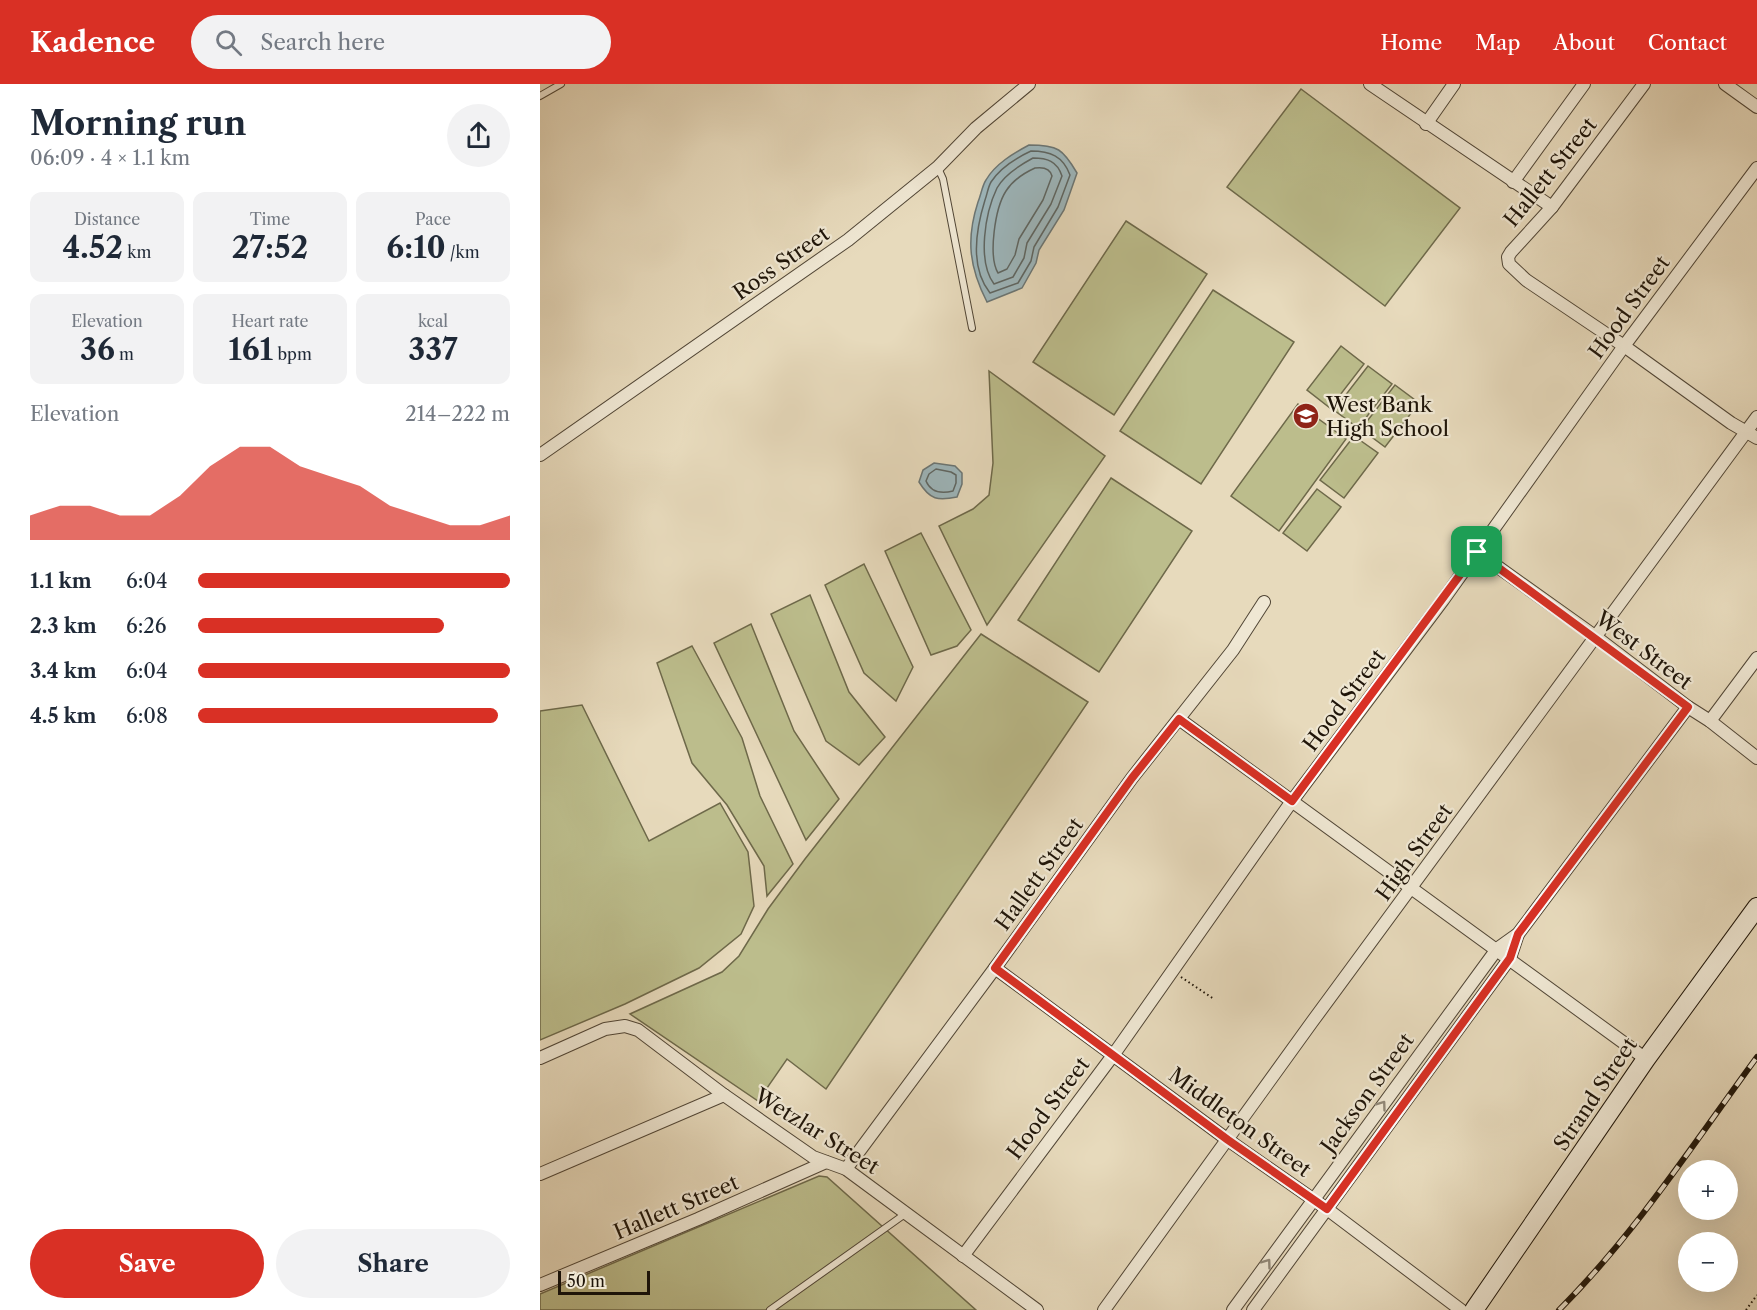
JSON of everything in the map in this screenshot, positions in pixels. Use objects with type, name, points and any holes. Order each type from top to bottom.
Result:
[{"type":"street","name":"Ross Street","points":[[540,455],[848,240],[938,168],[976,128],[1029,84]]},
{"type":"street","points":[[1370,84],[1552,207]]},
{"type":"street","points":[[1426,124],[1454,84]]},
{"type":"street","points":[[1514,182],[1584,84]]},
{"type":"street","name":"Hallett Street","points":[[1644,84],[1552,207],[1509,255],[1510,266],[1530,283],[1751,435]]},
{"type":"street","points":[[1725,84],[1757,107]]},
{"type":"street","name":"Hood Street","points":[[963,1256],[1114,1054],[1292,801],[1477,552],[1624,346],[1757,168]]},
{"type":"street","name":"High Street","points":[[1104,1310],[1312,1022],[1596,637],[1751,435],[1757,417]]},
{"type":"street","name":"West Street","points":[[1477,552],[1596,637],[1757,758]]},
{"type":"street","name":"Hallett Street","points":[[846,1169],[1132,778],[1233,650],[1264,602]]},
{"type":"street","points":[[1710,721],[1757,658]]},
{"type":"street","name":"Jackson Street","points":[[1233,1310],[1497,949],[1518,934],[1688,707]]},
{"type":"street","points":[[1179,719],[1646,1059]]},
{"type":"street","name":"Strand Street","points":[[1474,1310],[1646,1059],[1757,907]]},
{"type":"street","name":"Jackson Street","points":[[1253,1310],[1510,958],[1518,934]]},
{"type":"street","name":"Middleton Street","points":[[995,968],[1228,1140],[1314,1199],[1461,1310]]},
{"type":"street","name":"Wetzlar Street","points":[[540,1058],[600,1032],[620,1026],[629,1026],[638,1030],[724,1095],[813,1156],[846,1169],[1036,1310]]},
{"type":"street","points":[[540,1174],[724,1095]]},
{"type":"street","name":"Hallett Street","points":[[540,1285],[826,1162]]},
{"type":"lane","points":[[540,96],[561,84]]},
{"type":"lane","points":[[938,168],[943,179],[972,328]]},
{"type":"lane","points":[[771,1310],[906,1214]]},
{"type":"path","points":[[1171,970],[1214,999]]},
{"type":"path","points":[[1746,1310],[1757,1295]]},
{"type":"green space","points":[[1301,89],[1460,208],[1385,306],[1227,187]]},
{"type":"green space","points":[[1126,221],[1207,274],[1114,415],[1033,362]]},
{"type":"green space","points":[[1213,290],[1294,342],[1201,484],[1120,431]]},
{"type":"green space","points":[[1341,346],[1364,364],[1330,408],[1307,390]]},
{"type":"green space","points":[[1368,366],[1392,384],[1358,428],[1334,410]]},
{"type":"green space","points":[[989,371],[1105,456],[987,625],[939,526],[973,509],[989,495],[993,463]]},
{"type":"green space","points":[[1395,385],[1419,403],[1385,447],[1361,429]]},
{"type":"green space","points":[[1298,404],[1346,439],[1279,531],[1231,496]]},
{"type":"green space","points":[[1354,436],[1378,453],[1344,498],[1320,480]]},
{"type":"green space","points":[[1111,478],[1192,531],[1099,672],[1018,620]]},
{"type":"green space","points":[[1317,489],[1341,507],[1307,551],[1283,533]]},
{"type":"green space","points":[[921,533],[971,630],[957,646],[931,655],[885,551]]},
{"type":"green space","points":[[864,564],[913,667],[896,701],[864,673],[825,585]]},
{"type":"green space","points":[[810,595],[849,692],[885,737],[859,765],[826,741],[771,614]]},
{"type":"green space","points":[[751,624],[794,731],[839,799],[806,840],[714,643]]},
{"type":"green space","points":[[981,634],[1088,702],[826,1089],[787,1059],[758,1101],[630,1014],[722,972],[739,956],[768,909],[805,859]]},
{"type":"green space","points":[[692,646],[742,738],[760,796],[793,864],[767,896],[764,866],[727,805],[692,763],[657,663]]},
{"type":"green space","points":[[582,705],[649,841],[720,803],[748,852],[754,906],[741,934],[699,968],[625,1004],[540,1040],[540,711]]},
{"type":"green space","points":[[819,1176],[827,1177],[976,1310],[540,1310],[540,1294]]},
{"type":"water","points":[[1029,145],[1047,146],[1059,150],[1068,158],[1077,173],[1064,210],[1039,250],[1036,263],[1022,288],[987,302],[976,277],[971,253],[974,215],[983,185],[990,174],[1005,160]]},
{"type":"water","points":[[934,463],[955,466],[962,473],[962,484],[957,497],[935,498],[923,488],[919,482],[923,470]]},
{"type":"railway","points":[[1559,1310],[1587,1281],[1638,1219],[1757,1057]]},
{"type":"place","name":"West Bank High School","points":[[1306,416]]},
{"type":"route","points":[[1477,552],[1596,637],[1688,707],[1518,934],[1510,958],[1327,1209],[1228,1140],[995,968],[1132,778],[1179,719],[1292,801],[1477,552]]}]
